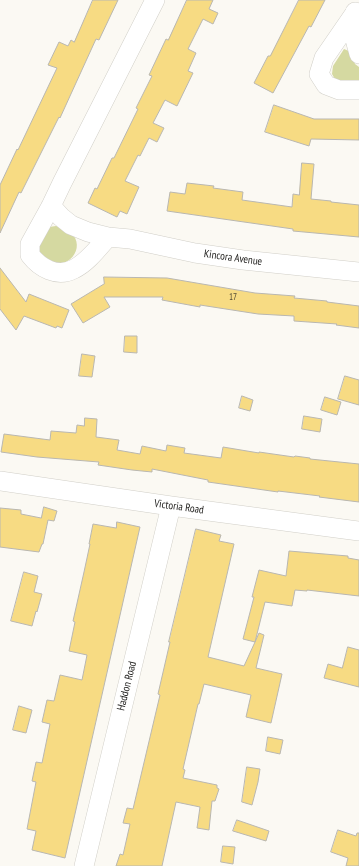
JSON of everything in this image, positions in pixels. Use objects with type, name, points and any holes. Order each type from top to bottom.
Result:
[{"type":"street","points":[[108,237],[86,261],[73,270],[60,273],[42,267],[30,255],[30,244],[51,206],[155,0]]},
{"type":"street","points":[[357,9],[353,32],[359,54]]},
{"type":"street","points":[[357,9],[324,58],[319,74],[326,85],[340,90],[359,90]]},
{"type":"street","name":"Kincora Avenue","points":[[51,206],[71,225],[88,232],[108,237],[130,239],[195,253],[243,260],[359,272]]},
{"type":"street","name":"Victoria Road","points":[[0,481],[171,506],[359,530]]},
{"type":"street","name":"Haddon Road","points":[[84,866],[171,506]]},
{"type":"green space","points":[[344,49],[351,52],[355,64],[359,67],[359,81],[336,81],[332,74],[333,66]]},
{"type":"green space","points":[[56,226],[71,233],[77,245],[76,251],[72,257],[66,262],[58,265],[39,254],[39,239],[49,227]]},
{"type":"building","points":[[93,0],[118,0],[99,40],[96,39],[60,118],[59,117],[21,193],[19,192],[0,233],[0,185],[57,68],[48,65],[59,42],[68,46],[71,40],[74,42]]},
{"type":"building","points":[[187,0],[213,0],[209,9],[218,13],[213,24],[203,19],[188,49],[196,53],[188,71],[193,73],[177,106],[165,100],[153,123],[164,128],[157,142],[149,138],[140,156],[138,155],[125,181],[139,187],[127,214],[120,211],[117,217],[88,203],[95,188],[97,189],[112,158],[114,158],[138,109],[136,108],[152,76],[149,75]]},
{"type":"building","points":[[299,0],[325,0],[311,27],[309,26],[273,93],[254,83]]},
{"type":"building","points":[[274,105],[314,119],[359,119],[359,140],[311,139],[309,146],[265,132]]},
{"type":"building","points":[[302,163],[314,164],[311,199],[359,205],[359,237],[293,231],[293,229],[167,211],[170,192],[185,194],[187,183],[214,186],[213,188],[243,192],[242,200],[292,207],[293,194],[299,195]]},
{"type":"building","points":[[0,268],[26,302],[29,294],[69,310],[62,328],[57,326],[56,328],[24,316],[16,330],[0,309]]},
{"type":"building","points":[[104,277],[167,278],[255,293],[295,296],[294,298],[359,306],[359,328],[336,325],[337,324],[294,321],[294,316],[258,314],[200,305],[200,307],[162,300],[163,297],[104,297],[110,307],[83,323],[71,304],[104,284]]},
{"type":"building","points":[[125,336],[137,336],[137,353],[124,352]]},
{"type":"building","points":[[82,354],[95,356],[92,377],[79,376]]},
{"type":"building","points":[[345,376],[359,380],[359,405],[338,399]]},
{"type":"building","points":[[242,396],[253,400],[250,411],[239,408]]},
{"type":"building","points":[[325,397],[341,402],[337,415],[321,410]]},
{"type":"building","points":[[304,416],[322,419],[320,432],[302,429]]},
{"type":"building","points":[[85,418],[97,419],[96,437],[119,440],[117,450],[140,454],[142,446],[166,451],[167,445],[185,448],[184,453],[221,458],[223,447],[259,453],[359,464],[359,502],[208,482],[208,480],[152,469],[152,472],[132,470],[98,465],[99,462],[37,457],[1,452],[4,434],[50,440],[51,431],[76,433],[77,425],[84,426]]},
{"type":"building","points":[[44,507],[57,511],[54,521],[48,520],[43,544],[39,552],[0,547],[0,508],[21,510],[21,514],[41,518]]},
{"type":"building","points":[[117,522],[140,527],[65,858],[32,850],[36,831],[27,829],[36,782],[32,781],[36,762],[42,763],[50,724],[42,722],[47,700],[54,701],[60,675],[82,680],[87,655],[69,651],[75,622],[73,621],[93,524],[116,528]]},
{"type":"building","points":[[196,529],[221,535],[219,541],[234,544],[208,657],[244,666],[259,633],[264,635],[256,668],[282,674],[271,723],[246,717],[251,695],[204,684],[183,769],[185,770],[183,778],[217,785],[217,788],[219,789],[215,801],[212,801],[209,830],[197,828],[200,807],[176,802],[162,866],[116,866],[120,854],[123,855],[130,824],[123,823],[127,808],[133,809],[160,695],[158,694],[169,642]]},
{"type":"building","points":[[289,551],[348,556],[348,558],[359,560],[359,596],[295,590],[292,606],[265,602],[255,642],[243,639],[254,597],[252,597],[259,570],[286,576]]},
{"type":"building","points":[[24,572],[38,576],[34,592],[42,594],[32,626],[11,621]]},
{"type":"building","points":[[348,647],[359,650],[359,687],[324,678],[328,664],[342,668]]},
{"type":"building","points":[[19,706],[32,710],[26,733],[13,730]]},
{"type":"building","points":[[268,737],[283,740],[280,754],[266,751]]},
{"type":"building","points":[[247,767],[260,769],[252,805],[242,802]]},
{"type":"building","points":[[237,820],[269,831],[266,841],[233,831]]},
{"type":"building","points":[[338,830],[356,836],[357,833],[359,833],[359,866],[346,866],[348,858],[331,852]]},
{"type":"building","points":[[223,846],[235,847],[233,864],[221,862]]}]
